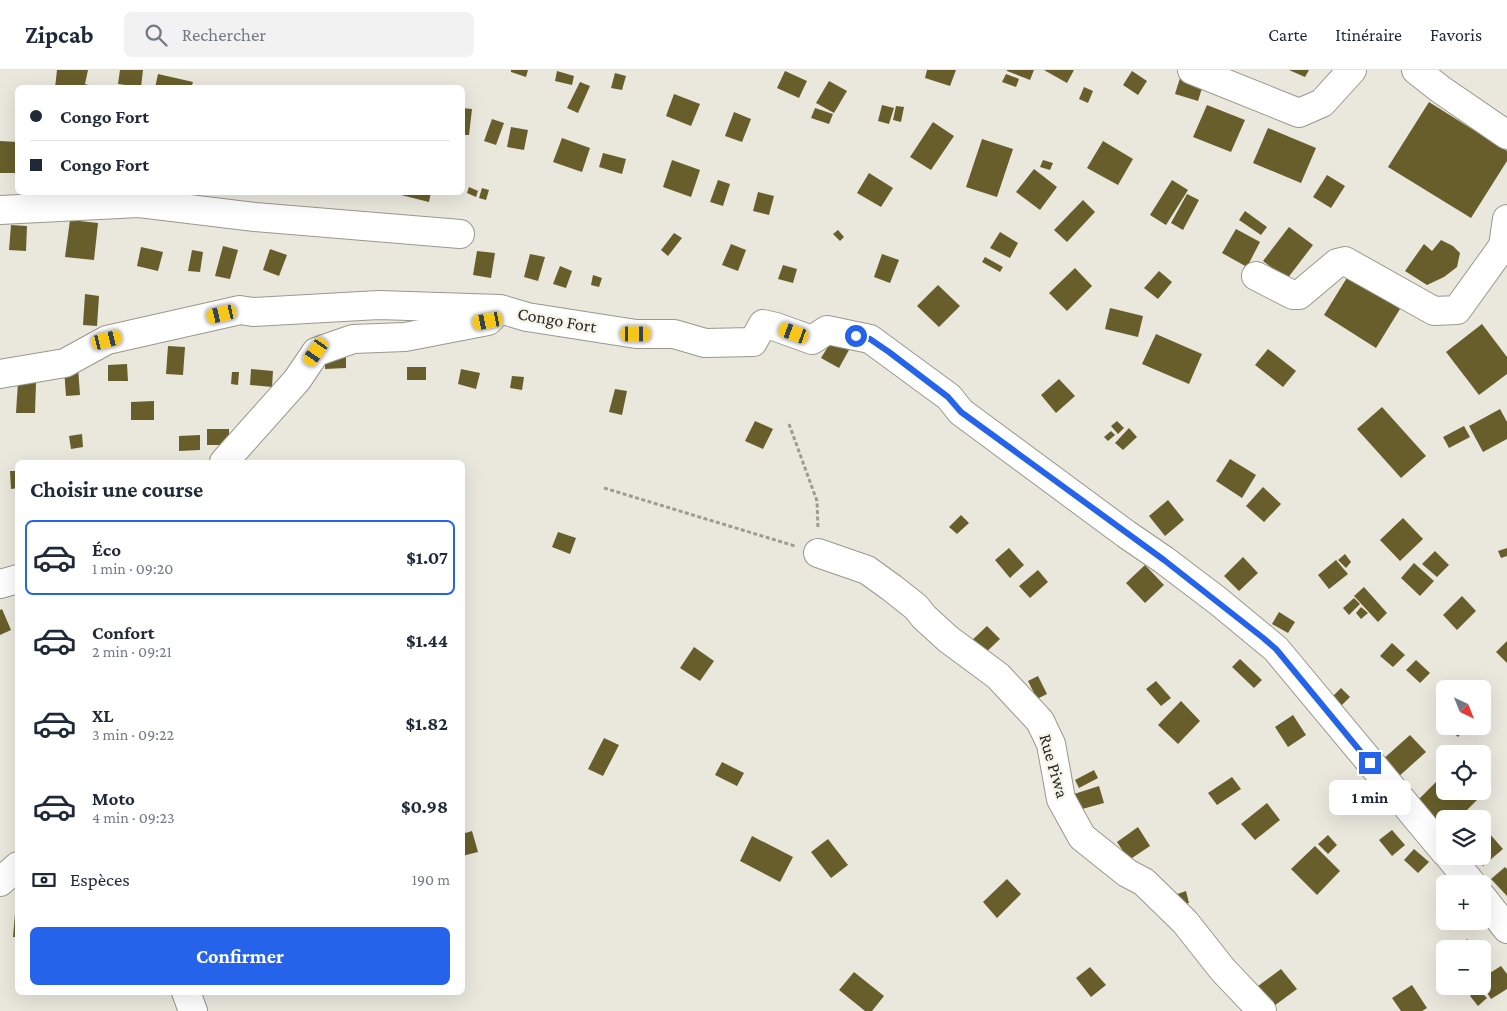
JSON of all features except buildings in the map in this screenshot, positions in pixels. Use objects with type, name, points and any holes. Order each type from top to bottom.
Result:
[{"type":"street","points":[[1192,70],[1299,113],[1322,104],[1352,70]]},
{"type":"street","points":[[1416,70],[1440,89],[1507,135]]},
{"type":"street","points":[[0,210],[139,203],[254,217],[460,234]]},
{"type":"street","points":[[1256,276],[1293,295],[1299,295],[1337,263],[1345,261],[1434,311],[1457,310],[1503,246],[1507,219]]},
{"type":"street","name":"Congo Fort","points":[[0,374],[65,363],[107,340],[240,310],[253,312],[379,305],[500,309],[527,317],[636,334],[674,334],[705,343],[753,342],[763,324],[812,340],[827,330],[870,339],[948,397],[961,412],[1218,601],[1276,649],[1436,841]]},
{"type":"street","points":[[226,460],[297,380],[316,352],[353,339],[405,338],[488,321],[500,309]]},
{"type":"street","name":"Rue Piwa","points":[[818,553],[866,570],[916,607],[948,639],[998,676],[1040,721],[1051,744],[1060,798],[1082,837],[1127,873],[1144,882],[1185,922],[1223,970],[1262,1011]]},
{"type":"street","points":[[0,584],[15,580]]},
{"type":"street","points":[[1456,865],[1465,875]]},
{"type":"street","points":[[0,882],[15,869]]},
{"type":"street","points":[[1491,909],[1507,929]]},
{"type":"street","points":[[187,995],[193,1011]]},
{"type":"path","points":[[604,488],[818,553],[817,501],[789,424]]},
{"type":"route","points":[[856,336],[870,339],[889,352],[948,397],[961,412],[1164,560],[1262,637],[1276,649],[1370,763]]}]
